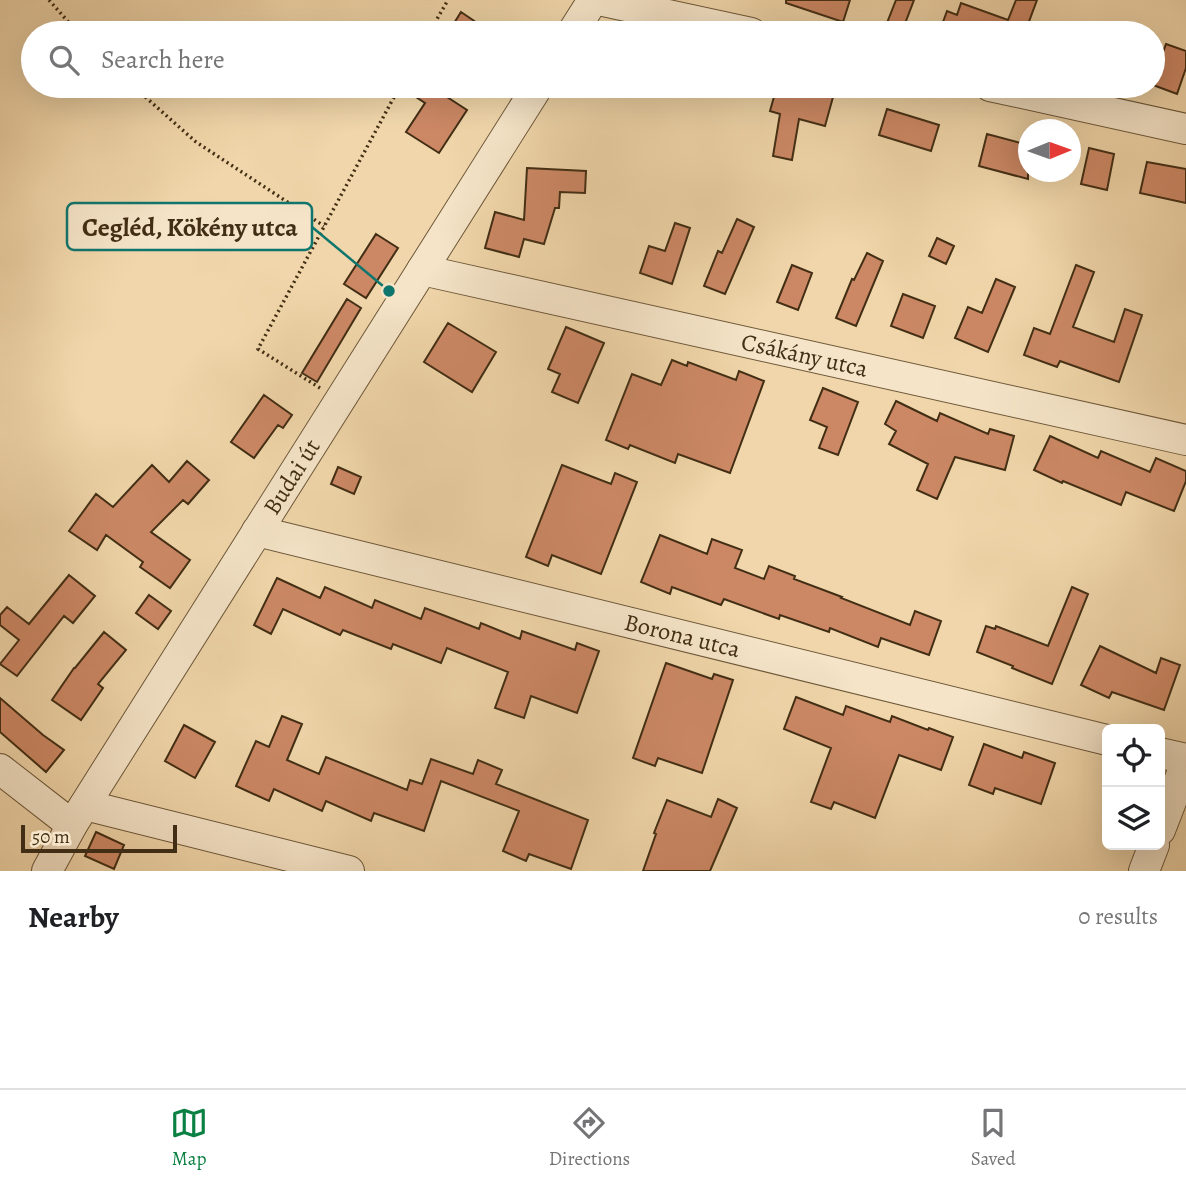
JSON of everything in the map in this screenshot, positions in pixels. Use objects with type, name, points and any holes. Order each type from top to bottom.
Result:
[{"type":"street","points":[[580,21],[593,0]]},
{"type":"street","points":[[599,0],[696,21]]},
{"type":"street","name":"Budai út","points":[[47,871],[79,815],[530,98]]},
{"type":"street","points":[[1045,98],[1186,129]]},
{"type":"street","name":"Csákány utca","points":[[422,270],[1186,440]]},
{"type":"street","name":"Borona utca","points":[[257,531],[1102,739]]},
{"type":"street","points":[[1165,755],[1186,761],[1165,817]]},
{"type":"street","points":[[0,769],[79,815],[349,871]]},
{"type":"street","points":[[1144,871],[1152,850]]},
{"type":"path","points":[[49,0],[67,21]]},
{"type":"path","points":[[436,21],[448,0]]},
{"type":"path","points":[[146,98],[196,142],[324,226]]},
{"type":"path","points":[[339,401],[258,349],[393,98]]},
{"type":"building","points":[[786,0],[850,0],[843,21],[786,3]]},
{"type":"building","points":[[896,0],[914,0],[906,21],[888,21]]},
{"type":"building","points":[[1016,0],[1037,0],[1029,21],[943,21],[947,11],[957,15],[961,3],[1008,20]]},
{"type":"building","points":[[461,12],[474,21],[455,21]]},
{"type":"building","points":[[1166,44],[1186,51],[1186,68],[1177,94],[1165,90]]},
{"type":"building","points":[[417,98],[449,98],[467,110],[439,153],[406,132],[425,103]]},
{"type":"building","points":[[774,98],[833,98],[825,126],[799,119],[792,160],[773,156],[780,114],[770,111]]},
{"type":"building","points":[[887,109],[939,125],[931,151],[879,135]]},
{"type":"building","points":[[987,134],[1018,142],[1018,176],[979,166]]},
{"type":"building","points":[[1089,148],[1114,154],[1107,190],[1081,184]]},
{"type":"building","points":[[1147,162],[1186,169],[1186,203],[1140,193]]},
{"type":"building","points":[[527,168],[586,171],[585,193],[560,192],[559,208],[555,208],[544,244],[524,239],[519,257],[485,248],[495,212],[524,220]]},
{"type":"building","points":[[737,219],[754,227],[725,294],[704,286],[718,251],[722,253]]},
{"type":"building","points":[[675,223],[690,228],[672,284],[640,273],[649,246],[665,251]]},
{"type":"building","points":[[376,234],[398,248],[366,298],[344,284]]},
{"type":"building","points":[[937,238],[954,246],[946,264],[929,256]]},
{"type":"building","points":[[867,253],[883,261],[856,326],[836,318],[852,279],[854,280]]},
{"type":"building","points":[[792,265],[812,273],[798,310],[777,302]]},
{"type":"building","points":[[1076,265],[1094,272],[1073,327],[1114,342],[1125,309],[1142,315],[1119,382],[1060,361],[1057,367],[1024,355],[1034,328],[1050,334]]},
{"type":"building","points":[[996,279],[1015,287],[988,352],[955,338],[968,307],[982,313]]},
{"type":"building","points":[[903,294],[935,306],[923,338],[891,326]]},
{"type":"building","points":[[347,299],[361,308],[317,382],[302,373]]},
{"type":"building","points":[[448,323],[496,352],[472,392],[424,362]]},
{"type":"building","points":[[566,327],[604,343],[578,403],[552,392],[560,374],[548,369]]},
{"type":"building","points":[[672,360],[687,366],[688,362],[736,380],[739,371],[764,381],[730,473],[678,454],[675,463],[630,445],[628,449],[606,440],[632,374],[661,385]]},
{"type":"building","points":[[823,388],[858,402],[838,455],[819,448],[827,427],[810,420]]},
{"type":"building","points":[[264,395],[292,415],[283,428],[278,425],[254,458],[231,442]]},
{"type":"building","points":[[896,401],[937,421],[940,413],[988,434],[990,429],[1014,436],[1005,470],[955,457],[937,499],[917,490],[928,464],[889,444],[896,431],[885,424]]},
{"type":"building","points":[[1050,436],[1098,458],[1101,451],[1150,472],[1156,458],[1186,471],[1186,481],[1174,511],[1126,492],[1121,505],[1034,470]]},
{"type":"building","points":[[187,461],[209,480],[188,504],[183,500],[151,532],[190,560],[170,588],[140,567],[143,562],[106,535],[97,550],[69,531],[96,494],[113,507],[152,465],[169,482]]},
{"type":"building","points":[[562,465],[611,484],[615,473],[637,482],[601,574],[552,555],[548,566],[526,557]]},
{"type":"building","points":[[338,467],[361,477],[354,494],[331,484]]},
{"type":"building","points":[[660,535],[707,554],[712,539],[742,550],[735,568],[764,579],[769,566],[795,576],[794,579],[910,625],[915,611],[941,621],[929,655],[881,638],[878,647],[830,628],[829,632],[780,615],[779,619],[724,599],[721,605],[672,587],[670,594],[641,582]]},
{"type":"building","points":[[69,575],[95,596],[73,623],[64,616],[17,676],[0,664],[19,640],[0,625],[0,615],[7,607],[29,624]]},
{"type":"building","points":[[277,578],[320,598],[325,587],[372,608],[375,600],[421,619],[425,608],[479,629],[481,623],[520,639],[522,631],[575,650],[577,643],[599,651],[577,713],[531,696],[524,718],[495,708],[508,672],[447,648],[441,663],[393,644],[391,649],[343,630],[340,635],[283,609],[271,634],[254,625]]},
{"type":"building","points":[[1072,587],[1088,594],[1052,684],[977,652],[986,626],[995,629],[996,626],[1048,646]]},
{"type":"building","points":[[149,595],[171,611],[158,629],[136,613]]},
{"type":"building","points":[[104,632],[126,650],[98,684],[103,688],[81,720],[52,700]]},
{"type":"building","points":[[1100,646],[1156,673],[1161,658],[1180,665],[1164,710],[1112,692],[1109,698],[1081,685]]},
{"type":"building","points":[[666,663],[712,679],[714,674],[733,680],[702,773],[658,758],[655,766],[633,758]]},
{"type":"building","points":[[796,697],[843,715],[846,706],[890,722],[892,716],[953,737],[941,770],[899,755],[875,818],[834,802],[831,809],[811,802],[831,748],[784,729]]},
{"type":"building","points":[[0,698],[64,750],[46,772],[0,732]]},
{"type":"building","points":[[282,716],[302,724],[287,760],[319,774],[326,757],[407,790],[410,780],[422,784],[431,759],[473,774],[478,760],[502,770],[496,784],[588,820],[571,869],[529,854],[526,861],[503,851],[519,811],[441,781],[424,831],[374,813],[371,821],[326,801],[322,811],[274,789],[269,801],[236,786],[256,741],[269,747]]},
{"type":"building","points":[[184,725],[215,742],[195,778],[165,761]]},
{"type":"building","points":[[984,744],[1022,758],[1024,752],[1055,763],[1041,804],[995,788],[993,794],[969,785]]},
{"type":"building","points":[[718,799],[737,808],[710,871],[643,871],[667,800],[711,817]]},
{"type":"building","points":[[96,832],[124,845],[114,869],[85,856]]},
{"type":"place","name":"Cegléd, Kökény utca","points":[[389,291]]}]
